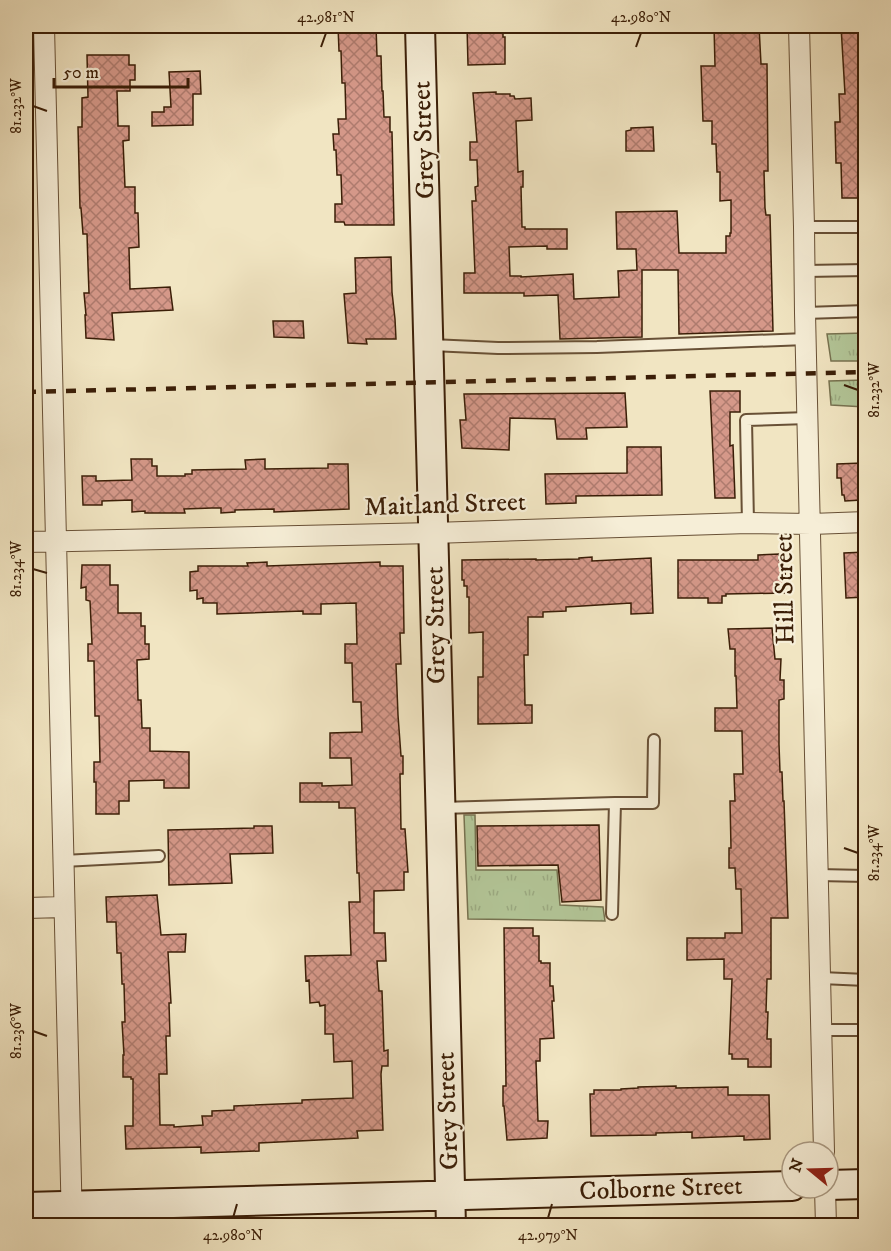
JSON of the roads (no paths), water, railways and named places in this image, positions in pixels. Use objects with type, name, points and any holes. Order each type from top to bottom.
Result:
[{"type":"street","points":[[44,26],[72,1216]]},
{"type":"street","name":"Grey Street","points":[[420,26],[451,1226]]},
{"type":"street","name":"Hill Street","points":[[799,26],[824,1140]]},
{"type":"street","name":"Maitland Street","points":[[26,542],[748,523],[866,522]]},
{"type":"street","points":[[26,908],[64,907]]},
{"type":"street","points":[[840,1185],[866,1184]]},
{"type":"street","name":"Colborne Street","points":[[26,1207],[72,1216],[451,1195],[780,1186]]},
{"type":"street","points":[[826,1226],[827,1200]]},
{"type":"lane","points":[[804,226],[866,227]]},
{"type":"lane","points":[[805,271],[866,270]]},
{"type":"lane","points":[[805,313],[866,311]]},
{"type":"lane","points":[[430,345],[498,348],[597,347],[806,339]]},
{"type":"lane","points":[[748,523],[746,420],[808,418]]},
{"type":"lane","points":[[440,808],[615,802],[653,803],[654,740]]},
{"type":"lane","points":[[612,914],[615,802]]},
{"type":"lane","points":[[63,861],[159,856]]},
{"type":"lane","points":[[818,874],[866,876]]},
{"type":"lane","points":[[821,978],[866,980]]},
{"type":"lane","points":[[822,1030],[866,1030]]},
{"type":"railway","points":[[26,392],[866,372]]}]
